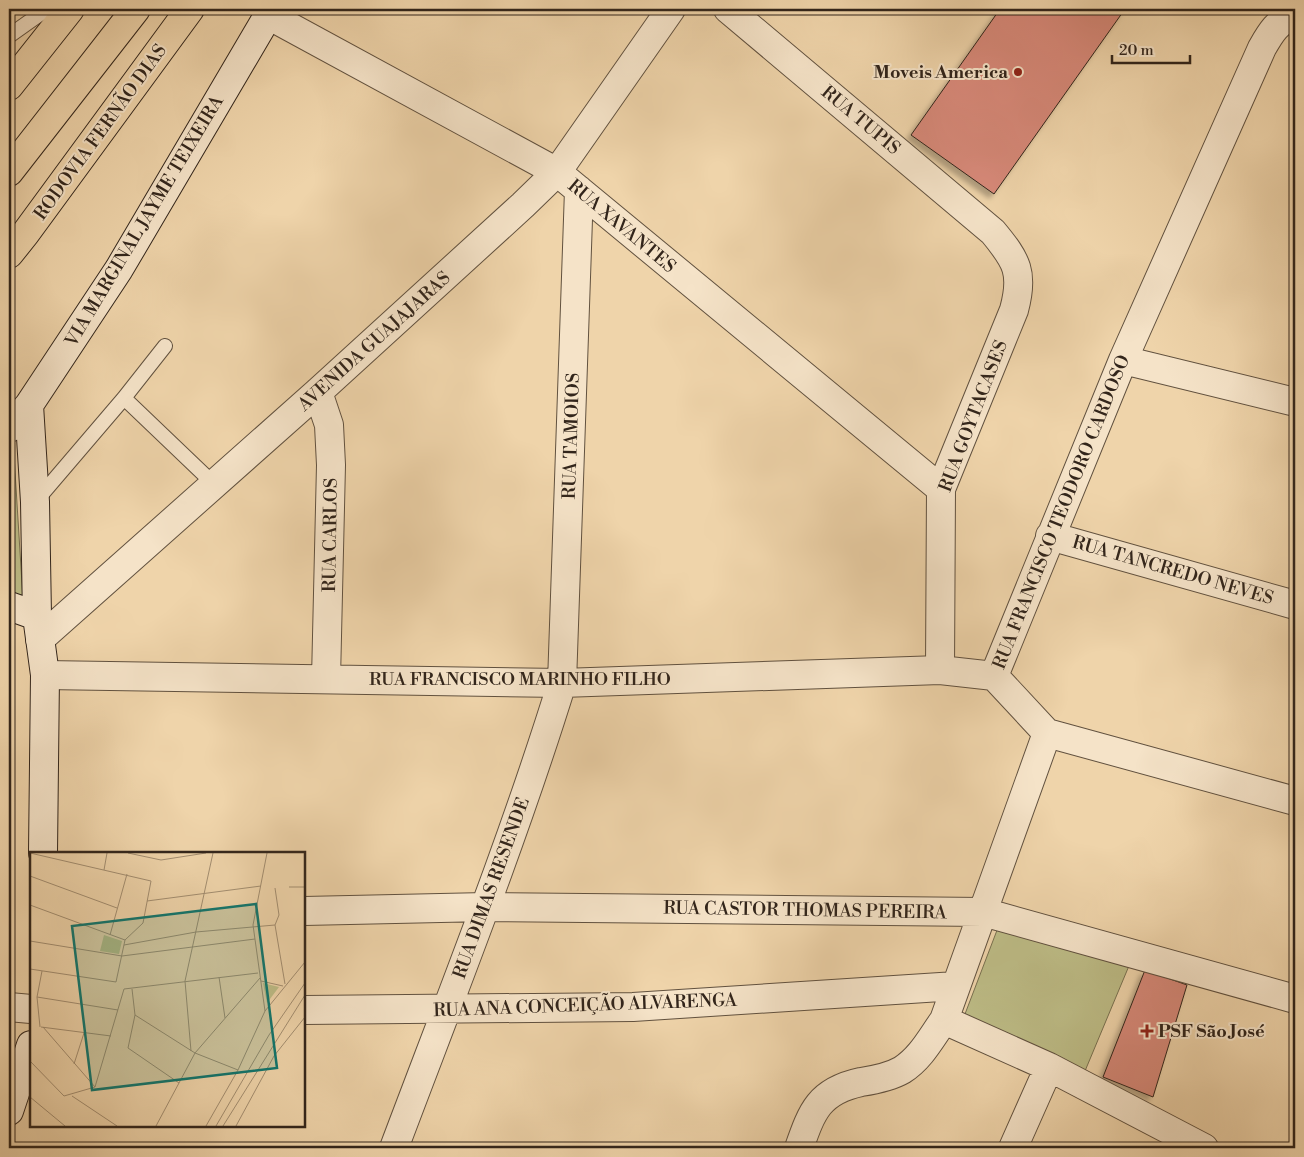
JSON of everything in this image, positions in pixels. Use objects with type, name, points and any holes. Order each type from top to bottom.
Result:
[{"type":"highway","points":[[9,86],[70,9]]},
{"type":"highway","points":[[9,172],[136,9]]},
{"type":"highway","name":"RODOVIA FERNÃO DIAS","points":[[9,254],[190,9]]},
{"type":"street","name":"AVENIDA GUAJAJARAS","points":[[38,627],[215,485],[523,206],[558,172],[670,9]]},
{"type":"street","name":"RUA TUPIS","points":[[728,9],[993,232]]},
{"type":"street","name":"RUA XAVANTES","points":[[270,12],[558,172],[941,489]]},
{"type":"street","name":"VIA MARGINAL JAYME TEIXEIRA","points":[[9,428],[29,405],[119,269],[270,12]]},
{"type":"street","name":"RUA FRANCISCO TEODORO CARDOSO","points":[[1047,733],[994,676],[1123,360],[1262,48],[1275,28],[1291,23]]},
{"type":"street","name":"RUA TAMOIOS","points":[[562,683],[579,190]]},
{"type":"street","name":"RUA GOYTACASES","points":[[940,670],[941,489],[1018,296],[1019,276],[1014,260],[1008,249],[993,232]]},
{"type":"street","points":[[1123,360],[1295,402]]},
{"type":"street","name":"RUA CARLOS","points":[[318,392],[329,425],[331,465],[326,679]]},
{"type":"street","points":[[29,405],[35,502],[38,627],[45,675],[43,852]]},
{"type":"street","name":"RUA TANCREDO NEVES","points":[[1050,536],[1295,605]]},
{"type":"street","points":[[9,606],[38,627]]},
{"type":"street","name":"RUA FRANCISCO MARINHO FILHO","points":[[45,675],[562,683],[940,670],[994,676]]},
{"type":"street","name":"RUA DIMAS RESENDE","points":[[394,1148],[486,907],[542,749],[562,683]]},
{"type":"street","points":[[799,1148],[809,1120],[818,1105],[830,1093],[848,1085],[874,1080],[901,1070],[920,1055],[944,1020],[1047,733],[1295,801]]},
{"type":"street","name":"RUA CASTOR THOMAS PEREIRA","points":[[305,911],[486,907],[983,912],[1295,998]]},
{"type":"street","name":"RUA ANA CONCEIÇÃO ALVARENGA","points":[[305,1010],[633,1007],[956,986]]},
{"type":"street","points":[[9,1007],[30,1010]]},
{"type":"street","points":[[944,1020],[1048,1067],[1204,1148]]},
{"type":"street","points":[[9,1111],[30,1048]]},
{"type":"street","points":[[1014,1148],[1048,1067]]},
{"type":"lane","points":[[9,36],[47,9]]},
{"type":"lane","points":[[35,502],[166,346]]},
{"type":"lane","points":[[124,398],[215,485]]},
{"type":"shaded area","points":[[14,455],[23,600],[9,594],[9,460]]},
{"type":"shaded area","points":[[999,925],[1131,961],[1085,1071],[965,1014]]},
{"type":"building","name":"Moveis America","points":[[1000,9],[1125,9],[994,194],[911,135]]},
{"type":"building","name":"PSF São José","points":[[1145,970],[1187,985],[1153,1097],[1103,1077]]},
{"type":"place","name":"Moveis America","points":[[1018,72]]},
{"type":"place","name":"PSF São José","points":[[1147,1031]]}]
